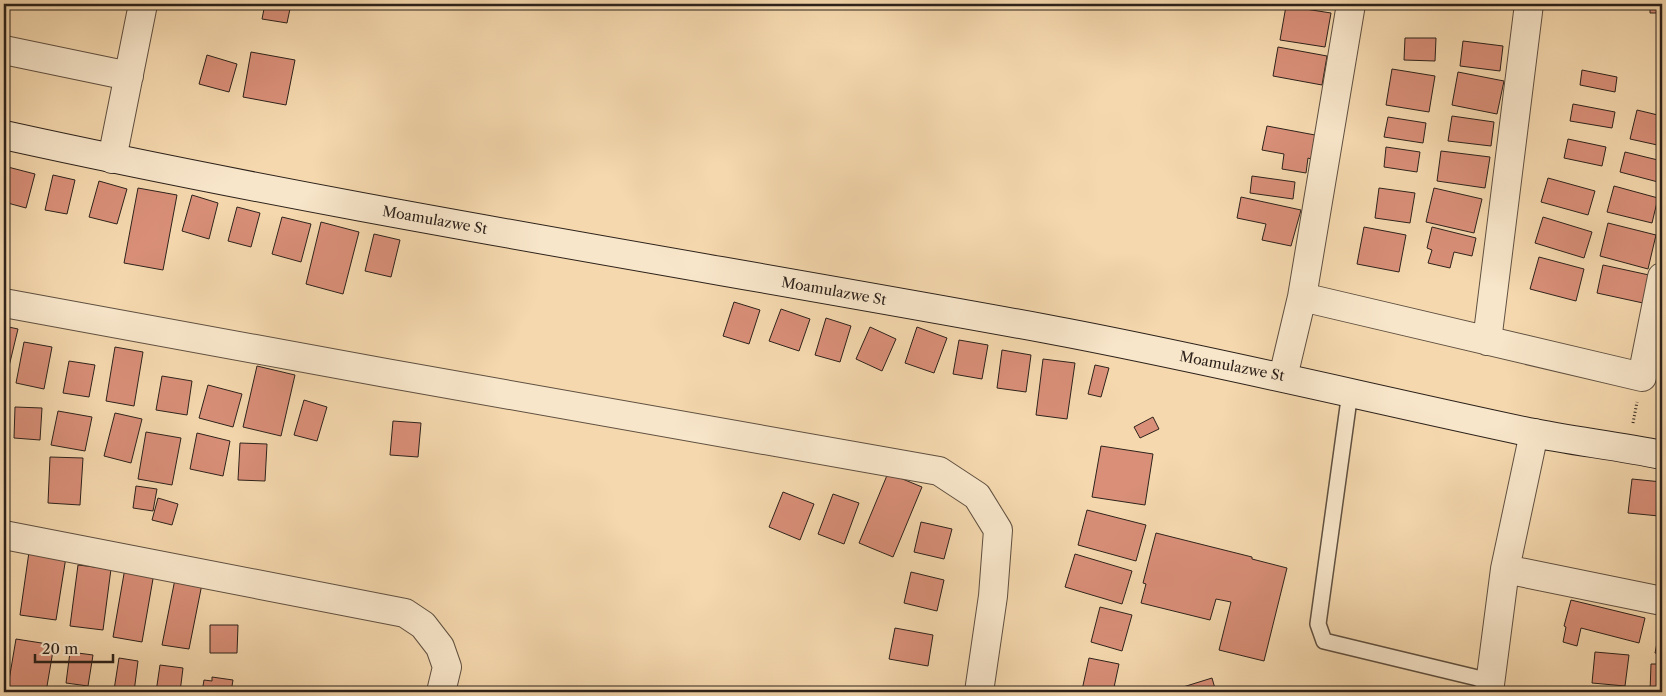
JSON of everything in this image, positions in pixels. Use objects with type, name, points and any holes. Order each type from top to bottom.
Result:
[{"type":"street","points":[[112,159],[143,4]]},
{"type":"street","points":[[1283,377],[1302,297],[1351,4]]},
{"type":"street","points":[[1488,341],[1528,4]]},
{"type":"street","points":[[4,50],[129,76]]},
{"type":"street","name":"Moamulazwe St","points":[[4,134],[112,159],[399,213],[1052,330],[1283,377],[1534,433],[1662,455]]},
{"type":"street","points":[[1302,297],[1642,377],[1662,277]]},
{"type":"street","points":[[4,303],[939,471],[977,496],[998,530],[993,596],[979,692]]},
{"type":"street","points":[[1490,687],[1505,569],[1534,433]]},
{"type":"street","points":[[4,536],[405,613],[423,625],[440,647],[447,667],[441,692]]},
{"type":"street","points":[[1505,569],[1662,601]]},
{"type":"lane","points":[[1350,392],[1318,624],[1324,641],[1490,687]]},
{"type":"path","points":[[1628,448],[1642,377]]},
{"type":"building","points":[[265,4],[291,4],[287,23],[262,19]]},
{"type":"building","points":[[1650,4],[1662,4],[1662,13],[1650,13]]},
{"type":"building","points":[[1286,6],[1331,13],[1325,47],[1280,40]]},
{"type":"building","points":[[1405,38],[1436,38],[1435,61],[1404,60]]},
{"type":"building","points":[[1463,41],[1503,46],[1500,71],[1460,66]]},
{"type":"building","points":[[1278,47],[1327,56],[1322,85],[1273,76]]},
{"type":"building","points":[[251,52],[295,60],[286,105],[243,97]]},
{"type":"building","points":[[207,55],[237,64],[229,92],[199,84]]},
{"type":"building","points":[[1392,69],[1435,76],[1429,112],[1386,105]]},
{"type":"building","points":[[1582,70],[1617,77],[1615,92],[1580,85]]},
{"type":"building","points":[[1458,72],[1504,81],[1497,114],[1452,105]]},
{"type":"building","points":[[1573,104],[1615,112],[1612,128],[1570,121]]},
{"type":"building","points":[[1637,110],[1662,116],[1662,146],[1630,139]]},
{"type":"building","points":[[1452,116],[1494,122],[1491,146],[1448,141]]},
{"type":"building","points":[[1388,117],[1426,123],[1423,143],[1384,137]]},
{"type":"building","points":[[1267,126],[1315,135],[1311,159],[1308,158],[1306,173],[1282,169],[1284,154],[1262,150]]},
{"type":"building","points":[[1568,139],[1606,147],[1602,166],[1564,158]]},
{"type":"building","points":[[1386,147],[1420,152],[1417,172],[1384,167]]},
{"type":"building","points":[[1441,151],[1490,157],[1485,188],[1437,181]]},
{"type":"building","points":[[1625,152],[1662,161],[1658,182],[1620,172]]},
{"type":"building","points":[[4,166],[35,174],[26,208],[4,202]]},
{"type":"building","points":[[53,175],[75,180],[67,214],[45,210]]},
{"type":"building","points":[[1252,176],[1295,182],[1293,199],[1250,193]]},
{"type":"building","points":[[1548,178],[1595,191],[1588,215],[1541,202]]},
{"type":"building","points":[[99,181],[127,189],[117,224],[89,217]]},
{"type":"building","points":[[1614,186],[1658,198],[1652,223],[1607,212]]},
{"type":"building","points":[[138,188],[177,195],[163,270],[124,263]]},
{"type":"building","points":[[1379,188],[1415,193],[1410,223],[1375,218]]},
{"type":"building","points":[[1434,188],[1482,199],[1474,233],[1426,222]]},
{"type":"building","points":[[192,195],[218,203],[209,239],[182,231]]},
{"type":"building","points":[[1241,197],[1301,210],[1291,246],[1262,240],[1266,224],[1237,218]]},
{"type":"building","points":[[237,207],[260,213],[251,247],[228,241]]},
{"type":"building","points":[[282,217],[311,224],[301,262],[272,254]]},
{"type":"building","points":[[1543,217],[1592,232],[1584,258],[1535,243]]},
{"type":"building","points":[[321,222],[359,232],[343,294],[306,284]]},
{"type":"building","points":[[1608,223],[1656,235],[1648,269],[1600,256]]},
{"type":"building","points":[[1364,227],[1406,235],[1399,272],[1357,264]]},
{"type":"building","points":[[1432,227],[1476,238],[1472,256],[1454,252],[1450,268],[1428,263],[1432,250],[1427,248]]},
{"type":"building","points":[[374,234],[400,240],[391,277],[365,271]]},
{"type":"building","points":[[1539,257],[1584,269],[1576,301],[1530,289]]},
{"type":"building","points":[[1603,265],[1649,275],[1643,303],[1597,293]]},
{"type":"building","points":[[734,302],[760,310],[749,344],[723,336]]},
{"type":"building","points":[[781,309],[810,319],[799,351],[769,341]]},
{"type":"building","points":[[826,318],[851,326],[840,362],[815,355]]},
{"type":"building","points":[[4,326],[18,329],[5,383],[4,383]]},
{"type":"building","points":[[870,327],[896,339],[882,371],[856,359]]},
{"type":"building","points":[[917,327],[947,338],[934,373],[905,363]]},
{"type":"building","points":[[959,340],[988,345],[982,379],[953,374]]},
{"type":"building","points":[[24,342],[52,347],[44,389],[16,383]]},
{"type":"building","points":[[115,347],[143,352],[134,406],[106,401]]},
{"type":"building","points":[[1002,350],[1031,355],[1026,392],[997,388]]},
{"type":"building","points":[[1043,359],[1075,363],[1067,419],[1036,415]]},
{"type":"building","points":[[69,361],[95,365],[89,397],[63,393]]},
{"type":"building","points":[[1095,365],[1109,368],[1101,397],[1088,394]]},
{"type":"building","points":[[257,366],[295,375],[281,436],[243,427]]},
{"type":"building","points":[[162,376],[192,381],[187,415],[156,410]]},
{"type":"building","points":[[208,385],[242,394],[233,427],[199,418]]},
{"type":"building","points":[[304,400],[327,407],[317,441],[294,435]]},
{"type":"building","points":[[15,407],[42,408],[40,440],[14,438]]},
{"type":"building","points":[[58,411],[92,417],[85,451],[51,445]]},
{"type":"building","points":[[115,413],[142,419],[131,463],[104,456]]},
{"type":"building","points":[[1153,417],[1159,429],[1140,438],[1134,427]]},
{"type":"building","points":[[393,421],[421,423],[418,457],[390,455]]},
{"type":"building","points":[[146,432],[181,438],[172,485],[138,479]]},
{"type":"building","points":[[197,433],[230,441],[223,476],[190,469]]},
{"type":"building","points":[[240,443],[267,444],[265,481],[238,480]]},
{"type":"building","points":[[1101,446],[1153,454],[1145,505],[1092,497]]},
{"type":"building","points":[[50,457],[83,458],[80,505],[48,503]]},
{"type":"building","points":[[888,473],[922,487],[893,557],[859,543]]},
{"type":"building","points":[[1632,479],[1662,482],[1659,516],[1628,513]]},
{"type":"building","points":[[136,486],[157,489],[153,511],[133,508]]},
{"type":"building","points":[[783,492],[814,504],[800,540],[769,527]]},
{"type":"building","points":[[833,494],[859,503],[844,544],[818,534]]},
{"type":"building","points":[[158,498],[178,504],[172,525],[152,520]]},
{"type":"building","points":[[1087,510],[1146,525],[1136,561],[1078,545]]},
{"type":"building","points":[[921,522],[952,529],[944,559],[914,552]]},
{"type":"building","points":[[1156,533],[1252,557],[1252,559],[1287,568],[1264,661],[1219,650],[1231,602],[1216,599],[1210,620],[1141,603],[1146,584],[1143,583]]},
{"type":"building","points":[[29,552],[66,557],[56,620],[20,615]]},
{"type":"building","points":[[1075,554],[1132,571],[1122,604],[1065,587]]},
{"type":"building","points":[[78,565],[111,569],[103,630],[70,626]]},
{"type":"building","points":[[125,568],[154,573],[142,642],[113,637]]},
{"type":"building","points":[[911,572],[944,580],[937,611],[904,603]]},
{"type":"building","points":[[176,574],[203,579],[189,649],[162,645]]},
{"type":"building","points":[[1571,600],[1645,618],[1639,643],[1581,628],[1577,646],[1563,642],[1566,627],[1564,626]]},
{"type":"building","points":[[1100,607],[1132,615],[1122,651],[1091,642]]},
{"type":"building","points":[[1662,619],[1662,654],[1655,653]]},
{"type":"building","points":[[210,625],[238,625],[237,653],[210,653]]},
{"type":"building","points":[[895,628],[933,635],[928,666],[889,659]]},
{"type":"building","points":[[16,639],[54,645],[46,692],[7,692]]},
{"type":"building","points":[[70,652],[93,655],[88,686],[66,683]]},
{"type":"building","points":[[1595,652],[1629,655],[1625,686],[1592,683]]},
{"type":"building","points":[[119,658],[138,661],[134,692],[114,690]]},
{"type":"building","points":[[1089,658],[1119,664],[1113,692],[1082,690]]},
{"type":"building","points":[[1651,664],[1662,664],[1662,692],[1650,692]]},
{"type":"building","points":[[160,665],[183,668],[180,692],[156,692]]},
{"type":"building","points":[[212,677],[233,680],[231,692],[202,692],[204,680],[212,681]]},
{"type":"building","points":[[1212,678],[1216,692],[1167,692]]},
{"type":"building","points":[[247,687],[275,692],[246,692]]}]
